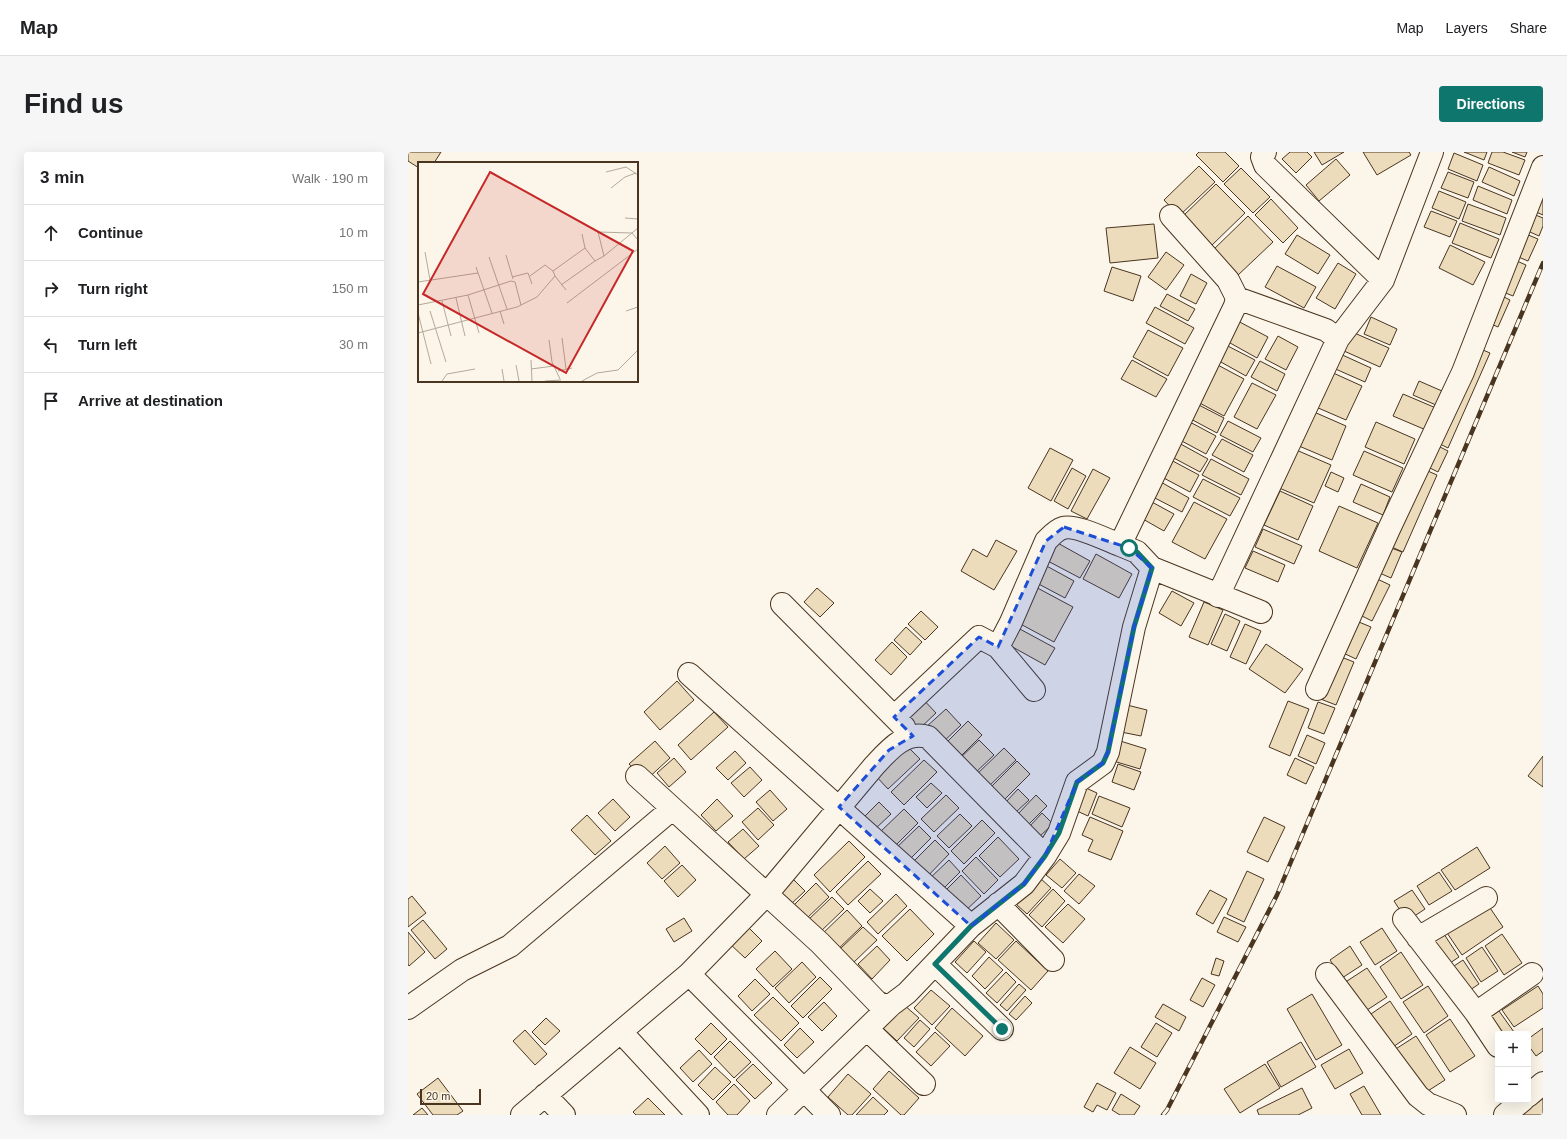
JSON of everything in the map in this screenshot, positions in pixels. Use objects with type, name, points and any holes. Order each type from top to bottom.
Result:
[{"type":"street","points":[[1265,152],[1262,157],[1265,165],[1383,280]]},
{"type":"street","points":[[1218,596],[1338,339],[1383,280],[1432,152]]},
{"type":"street","points":[[1318,689],[1392,522],[1463,372],[1543,167]]},
{"type":"street","points":[[1171,216],[1228,280],[1237,298],[1326,330],[1338,339]]},
{"type":"street","points":[[1120,545],[1237,298]]},
{"type":"street","points":[[998,647],[1011,622],[1046,541],[1054,532],[1064,527],[1077,529],[1137,552],[1152,568],[1218,596],[1261,612]]},
{"type":"street","points":[[778,1115],[891,1005],[907,993],[971,926],[1024,884],[1045,856],[1059,833],[1077,782],[1103,763],[1108,752],[1134,627],[1152,568]]},
{"type":"street","points":[[782,604],[913,736]]},
{"type":"street","points":[[894,717],[979,637],[998,647],[1034,690]]},
{"type":"street","points":[[689,674],[971,926]]},
{"type":"street","points":[[522,1115],[689,974],[766,895],[839,807],[889,750],[899,741],[913,736],[922,735],[935,742],[1045,856]]},
{"type":"street","points":[[637,776],[820,943],[877,1002],[884,1005],[891,1005]]},
{"type":"street","points":[[408,1008],[462,970],[510,946],[672,809]]},
{"type":"street","points":[[1418,938],[1486,898]]},
{"type":"street","points":[[998,904],[1053,960]]},
{"type":"street","points":[[1404,919],[1476,1013],[1495,1042]]},
{"type":"street","points":[[935,964],[1002,1029]]},
{"type":"street","points":[[689,974],[805,1089],[829,1115]]},
{"type":"street","points":[[1327,974],[1418,1096],[1432,1106],[1450,1114]]},
{"type":"street","points":[[1476,1013],[1532,974]]},
{"type":"street","points":[[867,1029],[924,1084]]},
{"type":"street","points":[[621,1032],[698,1115]]},
{"type":"street","points":[[546,1095],[564,1115]]},
{"type":"street","points":[[1505,1115],[1519,1103]]},
{"type":"highlighted area","points":[[1064,527],[1129,548],[1152,568],[1134,627],[1108,752],[1103,763],[1077,782],[1045,856],[1024,884],[971,926],[839,807],[889,750],[913,736],[894,717],[979,637],[998,647],[1046,541]]},
{"type":"building","points":[[408,152],[441,152],[435,162],[418,162],[418,167],[408,161]]},
{"type":"building","points":[[1199,152],[1225,152],[1239,166],[1223,182],[1196,155]]},
{"type":"building","points":[[1290,152],[1307,152],[1312,157],[1296,173],[1282,159]]},
{"type":"building","points":[[1314,152],[1344,152],[1322,165]]},
{"type":"building","points":[[1363,152],[1409,152],[1411,155],[1377,175]]},
{"type":"building","points":[[1464,152],[1487,152],[1484,160]]},
{"type":"building","points":[[1492,152],[1503,152],[1525,160],[1519,175],[1488,163]]},
{"type":"building","points":[[1512,152],[1527,152],[1525,157]]},
{"type":"building","points":[[1454,153],[1483,165],[1477,181],[1448,169]]},
{"type":"building","points":[[1336,159],[1350,175],[1319,201],[1306,185]]},
{"type":"building","points":[[1199,166],[1215,182],[1179,216],[1164,200]]},
{"type":"building","points":[[1489,167],[1520,181],[1514,196],[1482,182]]},
{"type":"building","points":[[1241,168],[1270,197],[1253,213],[1224,184]]},
{"type":"building","points":[[1448,172],[1474,182],[1468,198],[1441,188]]},
{"type":"building","points":[[1216,184],[1245,213],[1210,247],[1181,218]]},
{"type":"building","points":[[1478,186],[1512,200],[1507,214],[1473,200]]},
{"type":"building","points":[[1439,191],[1466,202],[1459,219],[1432,208]]},
{"type":"building","points":[[1543,192],[1543,215],[1529,209]]},
{"type":"building","points":[[1271,199],[1298,228],[1283,243],[1255,215]]},
{"type":"building","points":[[1468,204],[1506,218],[1500,235],[1462,221]]},
{"type":"building","points":[[1431,211],[1457,221],[1450,237],[1424,227]]},
{"type":"building","points":[[1528,212],[1543,218],[1543,226],[1539,236],[1521,228]]},
{"type":"building","points":[[1248,216],[1273,242],[1237,276],[1212,251]]},
{"type":"building","points":[[1460,223],[1499,239],[1491,258],[1452,243]]},
{"type":"building","points":[[1154,224],[1158,258],[1110,263],[1106,228]]},
{"type":"building","points":[[1521,232],[1538,239],[1528,261],[1511,254]]},
{"type":"building","points":[[1297,235],[1330,255],[1318,274],[1285,254]]},
{"type":"building","points":[[1450,245],[1485,262],[1473,285],[1439,268]]},
{"type":"building","points":[[1166,252],[1184,265],[1166,290],[1148,277]]},
{"type":"building","points":[[1510,258],[1526,265],[1513,296],[1496,289]]},
{"type":"building","points":[[1338,263],[1356,274],[1335,309],[1316,298]]},
{"type":"building","points":[[1277,266],[1316,287],[1304,308],[1265,287]]},
{"type":"building","points":[[1112,267],[1141,276],[1133,301],[1104,291]]},
{"type":"building","points":[[1191,274],[1207,283],[1196,304],[1180,296]]},
{"type":"building","points":[[1496,293],[1510,300],[1498,327],[1484,321]]},
{"type":"building","points":[[1167,294],[1195,309],[1188,321],[1160,306]]},
{"type":"building","points":[[1155,307],[1194,328],[1185,344],[1146,323]]},
{"type":"building","points":[[1371,317],[1397,329],[1390,345],[1364,334]]},
{"type":"building","points":[[1234,319],[1268,337],[1257,358],[1223,339]]},
{"type":"building","points":[[1148,330],[1183,348],[1168,376],[1133,357]]},
{"type":"building","points":[[1352,332],[1389,348],[1380,367],[1344,351]]},
{"type":"building","points":[[1278,336],[1298,347],[1286,370],[1265,359]]},
{"type":"building","points":[[1220,342],[1255,360],[1246,376],[1212,357]]},
{"type":"building","points":[[1476,347],[1490,353],[1448,448],[1434,441]]},
{"type":"building","points":[[1338,353],[1371,368],[1365,382],[1331,367]]},
{"type":"building","points":[[1132,360],[1167,379],[1156,397],[1121,379]]},
{"type":"building","points":[[1260,361],[1285,374],[1277,391],[1251,377]]},
{"type":"building","points":[[1214,363],[1244,379],[1224,416],[1194,400]]},
{"type":"building","points":[[1331,372],[1362,386],[1346,420],[1316,407]]},
{"type":"building","points":[[1419,381],[1442,391],[1436,405],[1413,395]]},
{"type":"building","points":[[1252,383],[1276,395],[1257,429],[1234,417]]},
{"type":"building","points":[[1403,394],[1436,408],[1426,430],[1393,416]]},
{"type":"building","points":[[1195,403],[1224,418],[1217,433],[1187,417]]},
{"type":"building","points":[[1314,412],[1346,426],[1332,460],[1299,446]]},
{"type":"building","points":[[1188,421],[1216,436],[1206,454],[1178,439]]},
{"type":"building","points":[[1228,421],[1261,438],[1253,452],[1220,435]]},
{"type":"building","points":[[1376,422],[1415,439],[1404,464],[1365,447]]},
{"type":"building","points":[[1222,439],[1253,455],[1244,472],[1212,455]]},
{"type":"building","points":[[1177,442],[1208,459],[1200,472],[1170,456]]},
{"type":"building","points":[[1432,443],[1448,451],[1438,472],[1422,464]]},
{"type":"building","points":[[1050,448],[1073,460],[1051,501],[1028,488]]},
{"type":"building","points":[[1294,449],[1331,465],[1314,503],[1277,487]]},
{"type":"building","points":[[1364,451],[1403,468],[1392,492],[1353,475]]},
{"type":"building","points":[[1169,459],[1199,475],[1190,492],[1160,476]]},
{"type":"building","points":[[1211,459],[1249,479],[1241,495],[1202,475]]},
{"type":"building","points":[[1072,468],[1086,476],[1068,509],[1054,501]]},
{"type":"building","points":[[1421,468],[1437,475],[1403,552],[1387,545]]},
{"type":"building","points":[[1093,469],[1110,478],[1087,519],[1071,511]]},
{"type":"building","points":[[1331,472],[1344,478],[1338,492],[1325,486]]},
{"type":"building","points":[[1203,479],[1240,498],[1230,516],[1193,497]]},
{"type":"building","points":[[1159,481],[1189,498],[1182,512],[1151,496]]},
{"type":"building","points":[[1361,484],[1390,497],[1383,515],[1353,502]]},
{"type":"building","points":[[1280,491],[1313,506],[1298,540],[1264,525]]},
{"type":"building","points":[[1150,501],[1174,514],[1164,531],[1141,518]]},
{"type":"building","points":[[1194,502],[1227,519],[1205,559],[1172,542]]},
{"type":"building","points":[[1339,506],[1378,523],[1357,568],[1319,551]]},
{"type":"building","points":[[1263,529],[1302,546],[1294,564],[1255,547]]},
{"type":"building","points":[[996,540],[1017,551],[994,590],[961,571],[973,549],[987,557]]},
{"type":"building","points":[[1054,541],[1090,561],[1080,578],[1044,559]]},
{"type":"building","points":[[1386,546],[1402,552],[1391,578],[1375,571]]},
{"type":"building","points":[[1253,551],[1285,565],[1278,582],[1245,568]]},
{"type":"building","points":[[1096,554],[1132,574],[1119,598],[1083,579]]},
{"type":"building","points":[[1043,564],[1074,581],[1065,598],[1033,581]]},
{"type":"building","points":[[1373,577],[1390,585],[1372,621],[1356,613]]},
{"type":"building","points":[[1030,584],[1073,607],[1054,642],[1011,619]]},
{"type":"building","points":[[817,588],[834,603],[820,617],[804,602]]},
{"type":"building","points":[[1172,591],[1194,603],[1181,626],[1159,613]]},
{"type":"building","points":[[1204,602],[1223,610],[1208,645],[1189,637]]},
{"type":"building","points":[[921,611],[938,627],[925,640],[908,624]]},
{"type":"building","points":[[1225,614],[1240,621],[1227,651],[1211,644]]},
{"type":"building","points":[[1354,620],[1371,627],[1356,659],[1339,651]]},
{"type":"building","points":[[1245,624],[1261,631],[1246,664],[1230,657]]},
{"type":"building","points":[[906,627],[922,642],[910,655],[894,640]]},
{"type":"building","points":[[1018,628],[1055,648],[1045,665],[1009,645]]},
{"type":"building","points":[[892,642],[907,657],[891,675],[875,660]]},
{"type":"building","points":[[1266,644],[1303,669],[1285,693],[1249,669]]},
{"type":"building","points":[[1336,655],[1354,662],[1336,705],[1318,698]]},
{"type":"building","points":[[677,681],[694,700],[660,730],[644,712]]},
{"type":"building","points":[[920,696],[936,713],[918,730],[902,714]]},
{"type":"building","points":[[1288,701],[1309,709],[1290,756],[1269,747]]},
{"type":"building","points":[[1318,702],[1335,708],[1324,734],[1308,728]]},
{"type":"building","points":[[1127,705],[1147,710],[1141,736],[1121,732]]},
{"type":"building","points":[[946,709],[961,725],[941,744],[925,728]]},
{"type":"building","points":[[714,712],[728,727],[691,760],[678,745]]},
{"type":"building","points":[[968,721],[982,735],[957,760],[943,746]]},
{"type":"building","points":[[1307,735],[1325,743],[1316,764],[1298,756]]},
{"type":"building","points":[[979,740],[994,755],[973,775],[958,760]]},
{"type":"building","points":[[1117,740],[1146,749],[1140,769],[1110,760]]},
{"type":"building","points":[[655,741],[670,758],[645,781],[629,764]]},
{"type":"building","points":[[905,744],[920,759],[888,789],[874,774]]},
{"type":"building","points":[[1004,748],[1016,760],[986,789],[974,777]]},
{"type":"building","points":[[735,751],[746,763],[728,780],[716,768]]},
{"type":"building","points":[[1543,756],[1543,787],[1528,776]]},
{"type":"building","points":[[674,758],[686,772],[669,787],[657,773]]},
{"type":"building","points":[[1295,758],[1314,767],[1306,784],[1287,775]]},
{"type":"building","points":[[924,760],[937,772],[904,805],[891,792]]},
{"type":"building","points":[[1017,761],[1030,774],[1003,801],[990,788]]},
{"type":"building","points":[[1118,764],[1141,772],[1134,790],[1112,782]]},
{"type":"building","points":[[750,767],[762,780],[744,797],[731,783]]},
{"type":"building","points":[[931,783],[942,793],[927,808],[916,797]]},
{"type":"building","points":[[1086,788],[1097,793],[1088,816],[1077,811]]},
{"type":"building","points":[[1018,789],[1029,800],[1015,813],[1005,803]]},
{"type":"building","points":[[770,790],[787,809],[773,821],[756,802]]},
{"type":"building","points":[[946,795],[959,808],[934,832],[921,819]]},
{"type":"building","points":[[1036,795],[1047,806],[1027,826],[1017,815]]},
{"type":"building","points":[[1099,796],[1130,808],[1122,827],[1092,814]]},
{"type":"building","points":[[613,799],[630,817],[615,831],[598,813]]},
{"type":"building","points":[[717,799],[733,816],[716,831],[701,815]]},
{"type":"building","points":[[879,802],[891,814],[874,830],[863,818]]},
{"type":"building","points":[[758,808],[774,825],[758,840],[742,822]]},
{"type":"building","points":[[904,809],[918,823],[892,849],[878,834]]},
{"type":"building","points":[[1042,813],[1053,824],[1039,837],[1029,827]]},
{"type":"building","points":[[960,814],[972,826],[949,848],[937,836]]},
{"type":"building","points":[[587,815],[611,841],[595,855],[571,830]]},
{"type":"building","points":[[1090,817],[1123,831],[1111,860],[1088,851],[1093,840],[1082,835]]},
{"type":"building","points":[[1264,817],[1285,827],[1268,862],[1247,852]]},
{"type":"building","points":[[982,820],[995,833],[964,864],[951,851]]},
{"type":"building","points":[[919,826],[931,838],[907,862],[894,850]]},
{"type":"building","points":[[743,829],[759,846],[744,859],[728,842]]},
{"type":"building","points":[[998,837],[1019,859],[1000,877],[979,856]]},
{"type":"building","points":[[935,840],[949,854],[925,879],[911,864]]},
{"type":"building","points":[[849,841],[865,857],[830,892],[814,875]]},
{"type":"building","points":[[665,846],[680,863],[662,879],[647,863]]},
{"type":"building","points":[[1477,847],[1490,868],[1455,890],[1441,870]]},
{"type":"building","points":[[976,857],[998,880],[984,894],[962,871]]},
{"type":"building","points":[[1060,859],[1076,873],[1062,888],[1046,875]]},
{"type":"building","points":[[949,860],[960,872],[939,893],[927,881]]},
{"type":"building","points":[[868,861],[881,874],[848,905],[836,892]]},
{"type":"building","points":[[682,865],[696,880],[678,897],[664,881]]},
{"type":"building","points":[[1247,871],[1264,879],[1244,922],[1227,914]]},
{"type":"building","points":[[1439,872],[1452,891],[1429,905],[1417,886]]},
{"type":"building","points":[[1079,874],[1095,886],[1079,904],[1064,891]]},
{"type":"building","points":[[961,875],[981,896],[962,914],[942,894]]},
{"type":"building","points":[[791,877],[805,891],[790,905],[776,891]]},
{"type":"building","points":[[1040,878],[1051,888],[1027,914],[1016,904]]},
{"type":"building","points":[[816,883],[829,897],[804,921],[791,908]]},
{"type":"building","points":[[870,889],[883,901],[870,913],[858,901]]},
{"type":"building","points":[[1053,889],[1065,901],[1042,927],[1029,915]]},
{"type":"building","points":[[1210,890],[1227,899],[1213,924],[1196,914]]},
{"type":"building","points":[[1412,890],[1425,909],[1407,921],[1394,901]]},
{"type":"building","points":[[896,894],[907,906],[878,934],[867,922]]},
{"type":"building","points":[[412,896],[426,913],[408,927],[408,899]]},
{"type":"building","points":[[832,897],[844,909],[817,935],[805,923]]},
{"type":"building","points":[[1486,902],[1503,927],[1462,955],[1445,930]]},
{"type":"building","points":[[1068,904],[1085,919],[1063,943],[1045,927]]},
{"type":"building","points":[[910,909],[934,934],[907,961],[882,936]]},
{"type":"building","points":[[847,910],[862,926],[834,953],[818,938]]},
{"type":"building","points":[[1224,917],[1246,927],[1238,942],[1217,932]]},
{"type":"building","points":[[684,918],[692,931],[674,942],[666,929]]},
{"type":"building","points":[[423,920],[447,949],[435,959],[411,930]]},
{"type":"building","points":[[996,923],[1014,940],[996,959],[978,943]]},
{"type":"building","points":[[748,927],[762,941],[745,958],[730,944]]},
{"type":"building","points":[[863,927],[877,940],[853,963],[839,950]]},
{"type":"building","points":[[1382,928],[1397,951],[1375,965],[1360,942]]},
{"type":"building","points":[[1442,931],[1459,957],[1444,967],[1427,941]]},
{"type":"building","points":[[408,932],[425,952],[409,966],[408,964]]},
{"type":"building","points":[[1502,934],[1522,963],[1504,975],[1485,946]]},
{"type":"building","points":[[974,941],[986,952],[967,973],[955,962]]},
{"type":"building","points":[[1016,941],[1048,971],[1031,990],[998,960]]},
{"type":"building","points":[[877,946],[890,960],[872,979],[858,964]]},
{"type":"building","points":[[1350,946],[1362,965],[1342,978],[1330,960]]},
{"type":"building","points":[[1482,947],[1498,971],[1481,982],[1466,958]]},
{"type":"building","points":[[775,951],[792,969],[773,987],[756,969]]},
{"type":"building","points":[[1401,952],[1423,985],[1401,999],[1380,967]]},
{"type":"building","points":[[989,957],[1003,970],[985,989],[972,976]]},
{"type":"building","points":[[1216,958],[1224,961],[1219,976],[1211,974]]},
{"type":"building","points":[[1463,960],[1479,984],[1464,994],[1448,970]]},
{"type":"building","points":[[802,962],[816,977],[789,1003],[775,988]]},
{"type":"building","points":[[1367,968],[1387,997],[1364,1012],[1344,983]]},
{"type":"building","points":[[1006,972],[1016,982],[997,1003],[986,993]]},
{"type":"building","points":[[820,977],[832,989],[803,1018],[791,1006]]},
{"type":"building","points":[[1202,978],[1215,985],[1203,1007],[1190,1000]]},
{"type":"building","points":[[755,979],[770,994],[752,1011],[738,996]]},
{"type":"building","points":[[1019,984],[1026,990],[1007,1011],[1000,1005]]},
{"type":"building","points":[[1428,986],[1448,1016],[1424,1033],[1403,1002]]},
{"type":"building","points":[[1538,986],[1543,994],[1543,1008],[1514,1027],[1502,1010]]},
{"type":"building","points":[[931,990],[950,1006],[932,1025],[914,1008]]},
{"type":"building","points":[[1312,994],[1342,1045],[1316,1060],[1287,1009]]},
{"type":"building","points":[[1025,996],[1032,1003],[1016,1020],[1009,1014]]},
{"type":"building","points":[[773,997],[799,1023],[781,1041],[754,1015]]},
{"type":"building","points":[[1390,1001],[1412,1034],[1390,1049],[1368,1016]]},
{"type":"building","points":[[824,1002],[837,1016],[822,1031],[808,1017]]},
{"type":"building","points":[[1163,1004],[1186,1017],[1179,1031],[1155,1017]]},
{"type":"building","points":[[904,1005],[919,1018],[897,1041],[883,1028]]},
{"type":"building","points":[[952,1008],[983,1036],[965,1056],[935,1028]]},
{"type":"building","points":[[1499,1011],[1513,1031],[1495,1031],[1484,1021]]},
{"type":"building","points":[[546,1018],[560,1031],[545,1045],[532,1032]]},
{"type":"building","points":[[1450,1019],[1475,1056],[1450,1072],[1426,1035]]},
{"type":"building","points":[[920,1020],[930,1029],[914,1047],[904,1038]]},
{"type":"building","points":[[711,1023],[727,1039],[711,1055],[695,1039]]},
{"type":"building","points":[[1156,1023],[1172,1033],[1157,1057],[1141,1047]]},
{"type":"building","points":[[800,1028],[814,1042],[797,1058],[784,1045]]},
{"type":"building","points":[[1543,1028],[1543,1051],[1536,1056],[1531,1049],[1531,1037]]},
{"type":"building","points":[[525,1030],[547,1054],[535,1065],[513,1041]]},
{"type":"building","points":[[935,1032],[950,1046],[931,1066],[916,1052]]},
{"type":"building","points":[[1416,1036],[1445,1080],[1420,1096],[1391,1052]]},
{"type":"building","points":[[730,1041],[751,1062],[734,1078],[714,1057]]},
{"type":"building","points":[[1301,1042],[1316,1067],[1281,1087],[1267,1062]]},
{"type":"building","points":[[1130,1047],[1156,1063],[1140,1089],[1114,1073]]},
{"type":"building","points":[[1349,1049],[1363,1073],[1335,1089],[1321,1065]]},
{"type":"building","points":[[699,1050],[712,1064],[693,1082],[680,1068]]},
{"type":"building","points":[[753,1064],[772,1083],[755,1099],[736,1080]]},
{"type":"building","points":[[1265,1064],[1280,1088],[1240,1113],[1224,1089]]},
{"type":"building","points":[[715,1067],[731,1082],[713,1100],[698,1085]]},
{"type":"building","points":[[889,1071],[919,1098],[904,1115],[901,1115],[873,1089]]},
{"type":"building","points":[[848,1074],[871,1094],[852,1115],[848,1115],[828,1097]]},
{"type":"building","points":[[438,1078],[463,1111],[457,1115],[433,1115],[417,1094]]},
{"type":"building","points":[[1097,1083],[1116,1093],[1107,1110],[1097,1105],[1093,1112],[1084,1107]]},
{"type":"building","points":[[734,1084],[750,1101],[737,1115],[728,1115],[716,1102]]},
{"type":"building","points":[[1364,1086],[1381,1115],[1362,1115],[1350,1094]]},
{"type":"building","points":[[1302,1088],[1312,1108],[1298,1115],[1259,1115],[1257,1110]]},
{"type":"building","points":[[1121,1094],[1140,1106],[1134,1115],[1120,1115],[1112,1110]]},
{"type":"building","points":[[873,1097],[888,1111],[884,1115],[856,1115]]},
{"type":"building","points":[[1543,1097],[1543,1115],[1524,1115],[1522,1112]]},
{"type":"building","points":[[648,1098],[665,1115],[636,1115],[633,1112]]},
{"type":"building","points":[[422,1108],[428,1115],[413,1115]]},
{"type":"railway","points":[[1163,1115],[1167,1110],[1277,895],[1543,263]]},
{"type":"route","points":[[1002,1029],[935,964],[971,926],[1024,884],[1045,856],[1059,833],[1071,794],[1077,782],[1103,763],[1108,752],[1134,627],[1152,568],[1137,552],[1129,548]]}]
